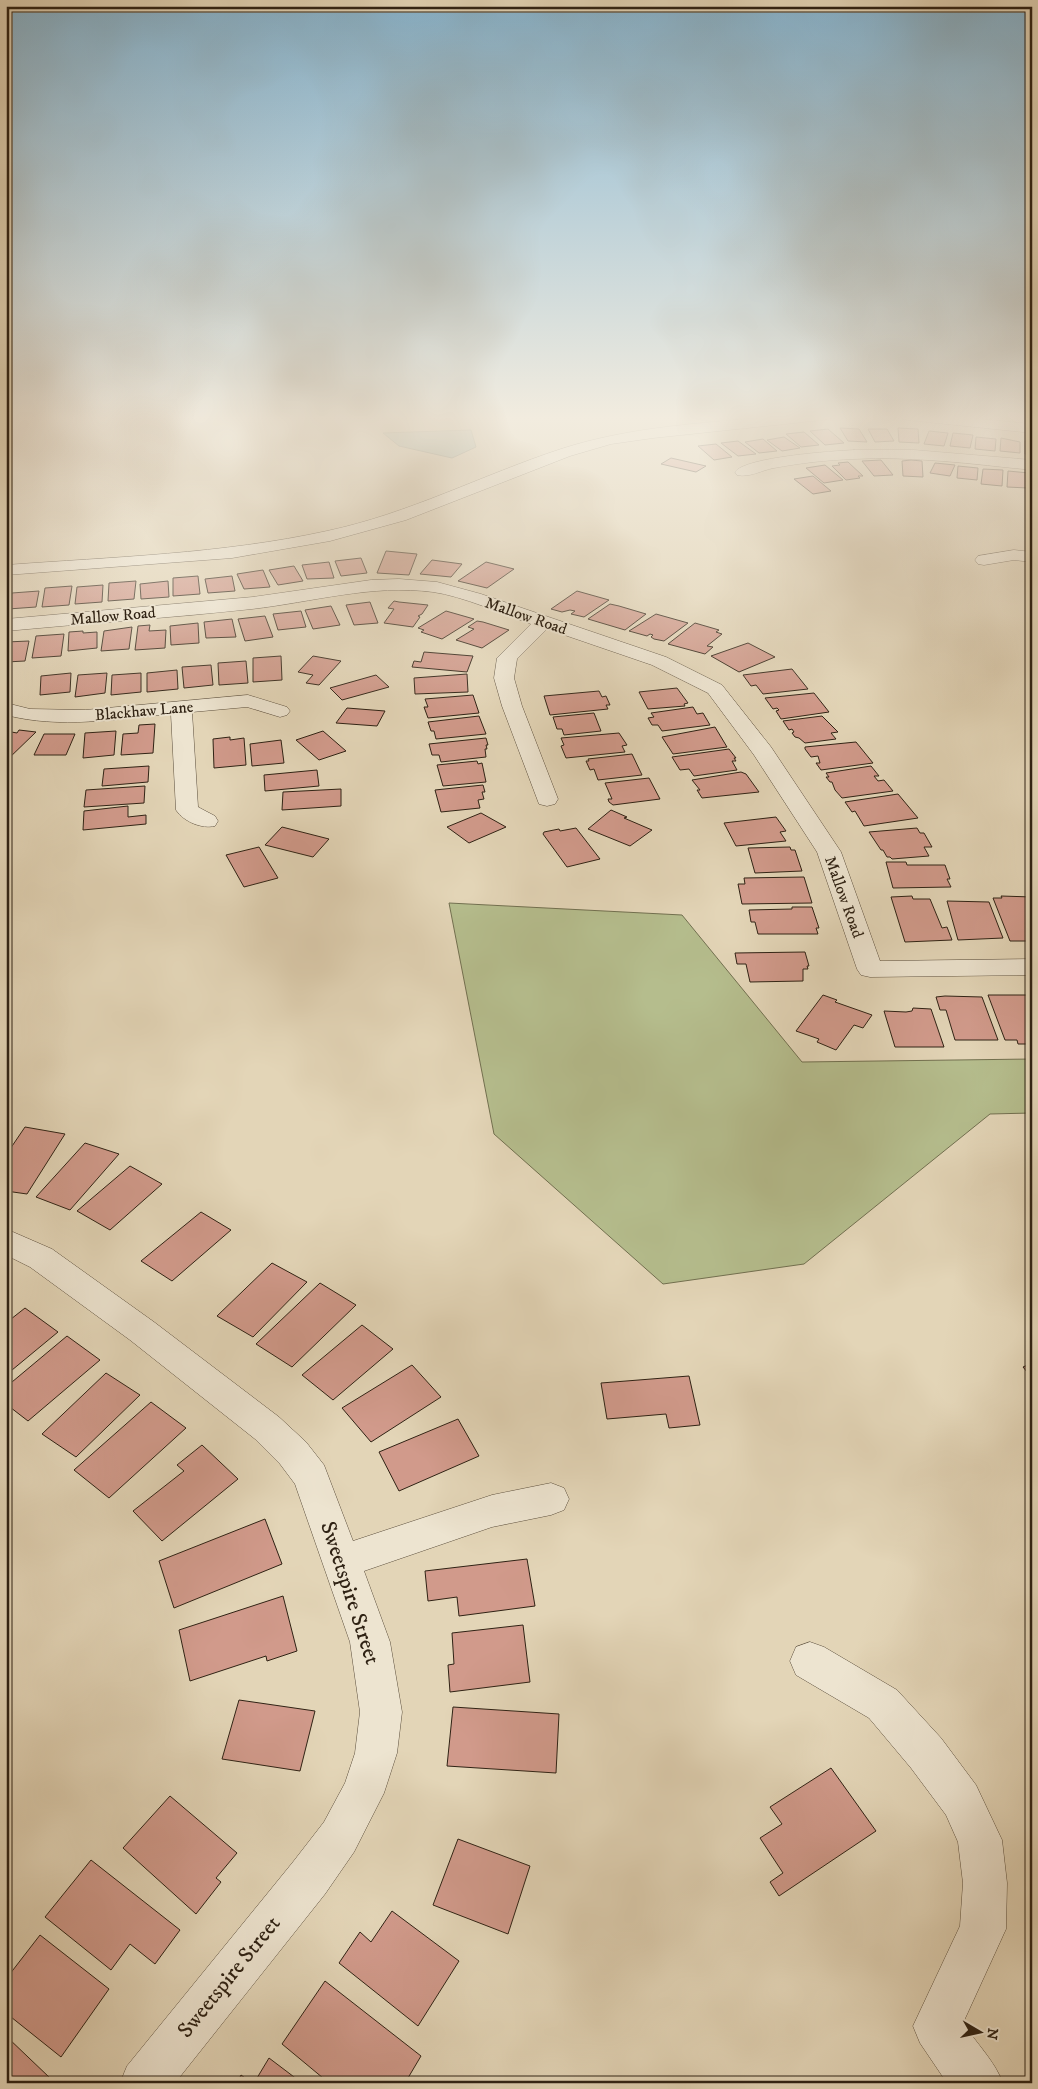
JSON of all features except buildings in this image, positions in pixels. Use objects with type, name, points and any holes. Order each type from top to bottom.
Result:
[{"type":"street","points":[[6,570],[232,553],[330,536],[407,513]]},
{"type":"street","points":[[984,560],[1014,555],[1032,557]]},
{"type":"street","name":"Mallow Road","points":[[6,624],[244,604],[371,585],[399,584],[437,587],[544,622],[659,661],[715,689],[763,752],[829,852],[870,969],[1032,967]]},
{"type":"street","points":[[544,622],[508,658],[504,678],[512,706],[547,799]]},
{"type":"street","name":"Blackhaw Lane","points":[[6,709],[30,715],[85,716],[248,701],[280,711]]},
{"type":"street","points":[[181,707],[187,810],[207,821]]},
{"type":"street","name":"Sweetspire Street","points":[[6,1241],[41,1258],[142,1332],[267,1428],[293,1453],[311,1476],[370,1642],[377,1680],[381,1712],[376,1753],[363,1793],[339,1837],[314,1871],[144,2083]]},
{"type":"street","points":[[341,1562],[492,1511],[550,1499]]},
{"type":"street","points":[[810,1661],[883,1704],[926,1753],[961,1800],[980,1840],[985,1883],[983,1929],[937,2026],[959,2060],[979,2083]]},
{"type":"green space","points":[[449,903],[682,915],[802,1062],[1032,1059],[1032,1113],[990,1114],[804,1264],[663,1284],[494,1134]]}]
